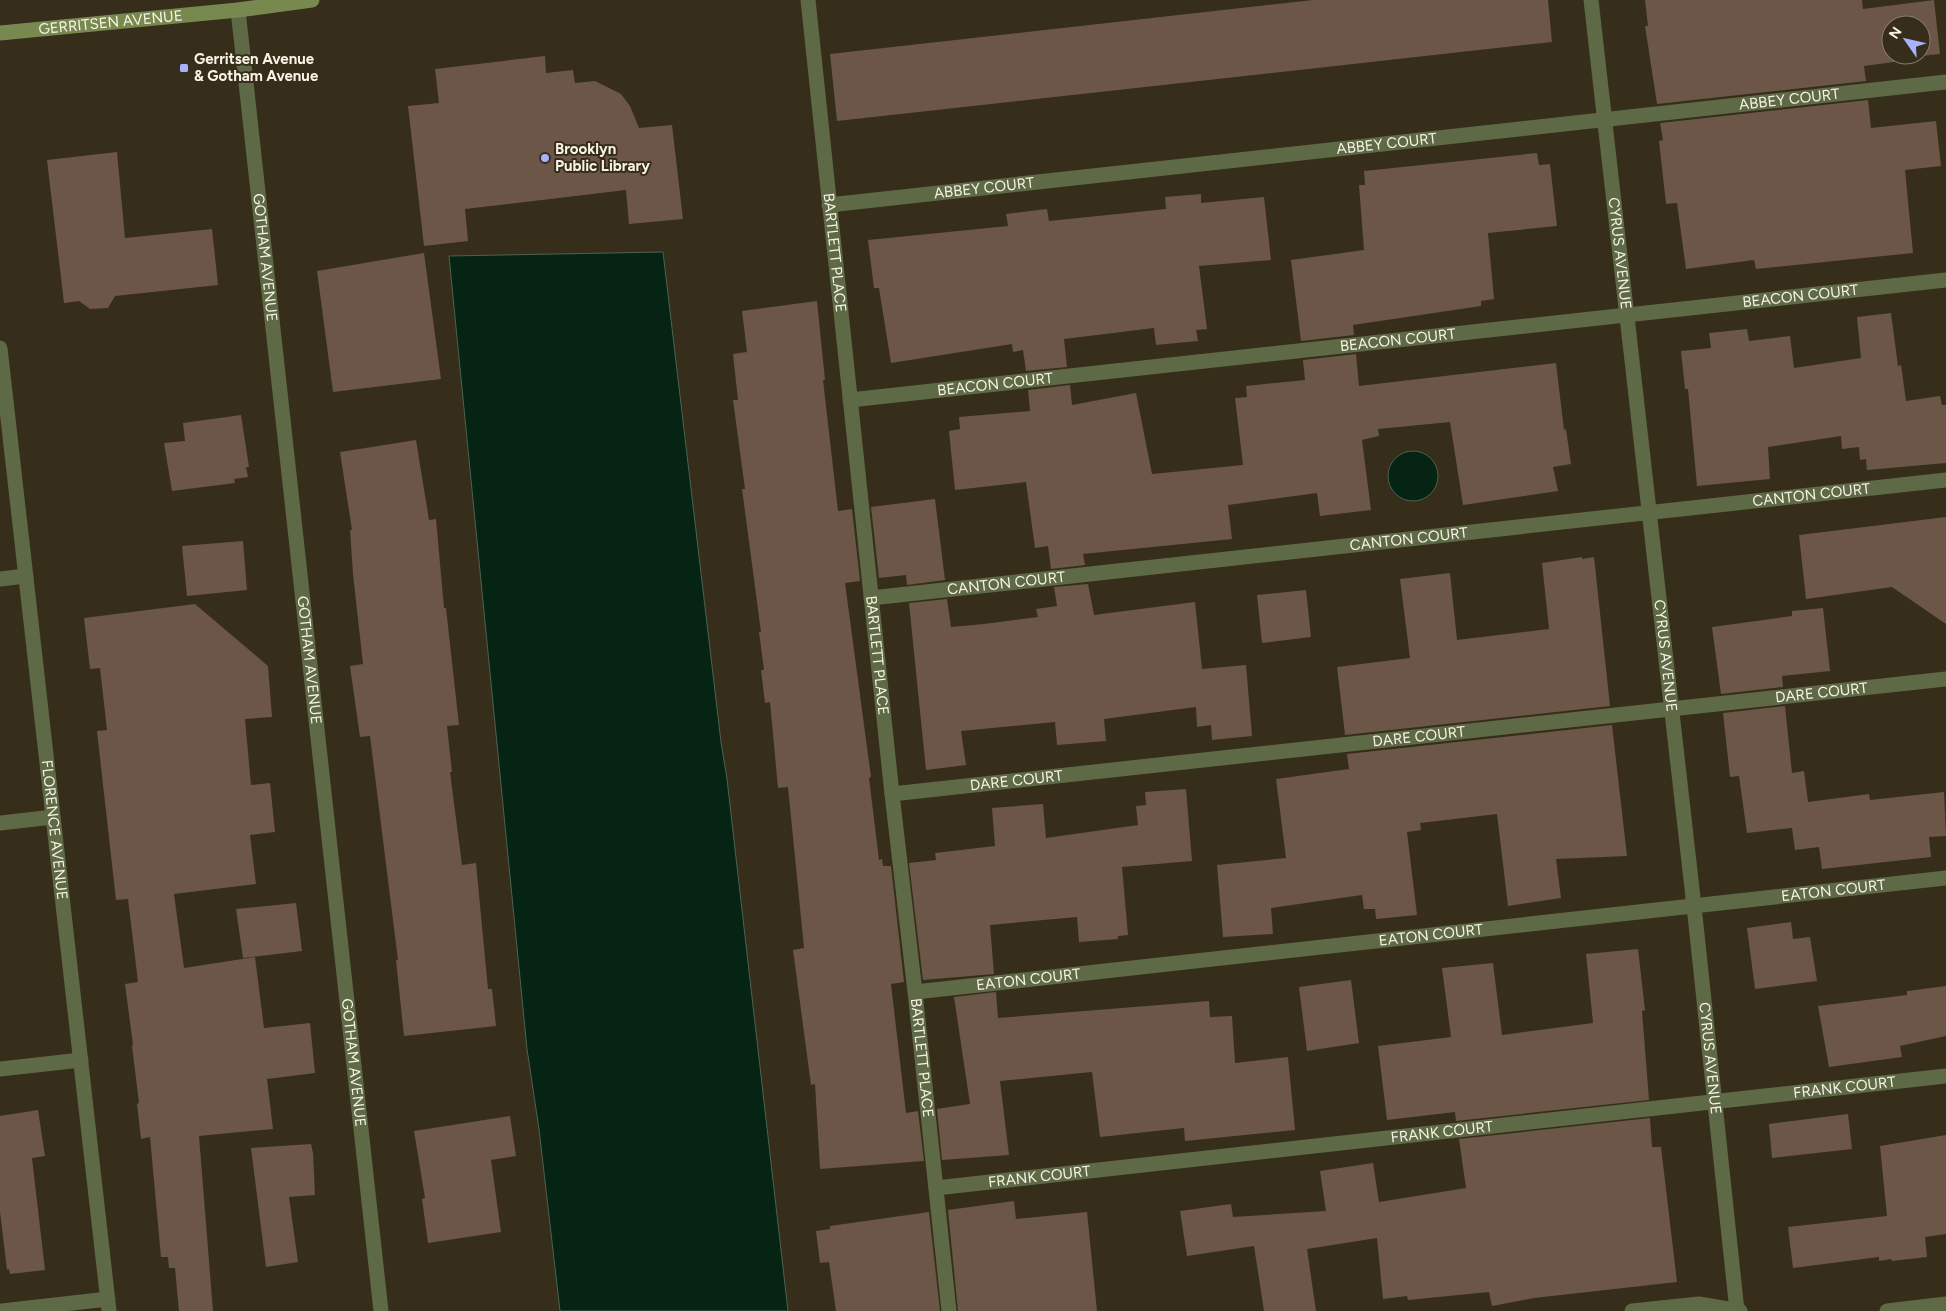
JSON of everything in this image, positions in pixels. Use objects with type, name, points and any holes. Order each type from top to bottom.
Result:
[{"type":"main road","name":"GERRITSEN AVENUE","points":[[0,34],[238,10],[312,0]]},
{"type":"street","name":"BARTLETT PLACE","points":[[808,0],[949,1311]]},
{"type":"street","name":"CYRUS AVENUE","points":[[1591,0],[1738,1310]]},
{"type":"street","name":"GOTHAM AVENUE","points":[[238,10],[381,1311]]},
{"type":"street","name":"ABBEY COURT","points":[[829,205],[1946,82]]},
{"type":"street","name":"BEACON COURT","points":[[850,400],[1946,280]]},
{"type":"street","name":"FLORENCE AVENUE","points":[[0,348],[108,1305]]},
{"type":"street","name":"CANTON COURT","points":[[871,598],[1946,480]]},
{"type":"street","points":[[0,579],[26,576]]},
{"type":"street","name":"DARE COURT","points":[[892,794],[1946,679]]},
{"type":"street","points":[[0,822],[53,817]]},
{"type":"street","name":"EATON COURT","points":[[916,992],[1946,878]]},
{"type":"street","points":[[0,1069],[81,1060]]},
{"type":"street","name":"FRANK COURT","points":[[936,1188],[1946,1076]]},
{"type":"street","points":[[1632,1311],[1700,1304],[1738,1310]]},
{"type":"street","points":[[1887,1311],[1946,1304]]},
{"type":"street","points":[[2,1311],[108,1305]]},
{"type":"shaded area","points":[[663,252],[727,779],[788,1311],[560,1311],[539,1129],[527,1049],[449,256]]},
{"type":"shaded area","points":[[1418,451],[1431,458],[1437,466],[1437,486],[1431,494],[1423,500],[1408,501],[1395,494],[1389,486],[1388,471],[1395,458],[1403,452]]},
{"type":"building","points":[[1313,0],[1548,0],[1552,42],[837,121],[830,54]]},
{"type":"building","points":[[1645,0],[1862,0],[1863,9],[1934,0],[1940,54],[1931,55],[1931,15],[1881,15],[1881,64],[1864,66],[1866,81],[1657,104],[1645,26],[1648,26]]},
{"type":"building","name":"Brooklyn Public Library","points":[[545,56],[546,73],[573,70],[575,83],[595,81],[621,94],[630,106],[639,128],[672,125],[683,219],[629,224],[626,190],[465,209],[468,241],[424,246],[408,106],[439,103],[435,69]]},
{"type":"building","points":[[1868,100],[1871,128],[1936,121],[1941,166],[1905,170],[1913,253],[1756,269],[1754,260],[1686,269],[1677,203],[1666,204],[1659,141],[1663,140],[1660,123]]},
{"type":"building","points":[[117,152],[125,238],[212,229],[218,285],[115,296],[108,308],[90,309],[79,301],[64,303],[47,160]]},
{"type":"building","points":[[1537,153],[1539,165],[1550,164],[1557,226],[1488,233],[1494,299],[1481,301],[1481,306],[1353,325],[1354,335],[1301,341],[1291,260],[1364,250],[1359,185],[1365,185],[1364,171]]},
{"type":"building","points":[[1201,194],[1201,203],[1264,197],[1271,260],[1199,266],[1207,329],[1196,330],[1198,341],[1156,345],[1154,328],[1064,339],[1067,367],[1026,371],[1023,350],[1013,352],[1012,344],[891,363],[879,288],[874,288],[868,240],[1008,226],[1006,214],[1047,209],[1049,221],[1166,209],[1165,197]]},
{"type":"building","points":[[424,253],[441,379],[333,392],[317,271]]},
{"type":"building","points":[[817,301],[825,380],[823,380],[838,511],[852,509],[860,581],[845,583],[871,777],[869,778],[879,860],[882,859],[883,866],[891,866],[904,982],[891,984],[906,1113],[918,1111],[924,1161],[820,1169],[815,1084],[811,1085],[793,950],[804,948],[788,787],[778,788],[770,702],[765,703],[761,670],[764,670],[759,632],[761,632],[742,489],[745,489],[733,400],[738,400],[733,354],[747,352],[742,311]]},
{"type":"building","points":[[1891,313],[1898,366],[1901,365],[1906,401],[1940,396],[1942,405],[1946,405],[1946,463],[1867,470],[1866,459],[1860,460],[1859,447],[1842,449],[1841,436],[1768,447],[1770,479],[1697,486],[1688,389],[1685,389],[1681,351],[1711,348],[1709,333],[1747,329],[1749,341],[1790,336],[1794,368],[1861,358],[1857,317]]},
{"type":"building","points":[[1356,354],[1359,386],[1556,363],[1564,430],[1566,429],[1571,464],[1553,467],[1558,491],[1463,505],[1450,422],[1378,429],[1379,436],[1362,440],[1371,510],[1320,516],[1317,493],[1228,505],[1232,539],[1083,554],[1085,565],[1051,569],[1048,546],[1035,548],[1026,482],[955,490],[949,431],[960,429],[959,417],[1030,411],[1028,390],[1070,385],[1072,405],[1136,393],[1152,474],[1243,465],[1235,398],[1247,397],[1246,386],[1305,380],[1303,360]]},
{"type":"building","points":[[241,415],[249,467],[246,467],[248,477],[234,479],[235,483],[172,491],[164,443],[185,441],[183,423]]},
{"type":"building","points":[[416,440],[429,520],[436,519],[444,608],[446,608],[459,725],[447,726],[452,772],[450,772],[462,865],[476,863],[488,989],[492,989],[496,1026],[404,1036],[396,960],[398,960],[370,736],[360,737],[350,666],[363,664],[353,574],[350,530],[352,530],[340,452]]},
{"type":"building","points":[[935,499],[945,580],[907,585],[906,575],[879,578],[871,507]]},
{"type":"building","points":[[1946,517],[1946,624],[1892,587],[1806,599],[1799,535]]},
{"type":"building","points":[[243,541],[247,590],[187,596],[182,546]]},
{"type":"building","points":[[1582,557],[1582,559],[1594,557],[1610,706],[1345,735],[1337,667],[1410,658],[1400,579],[1450,573],[1457,640],[1549,629],[1542,563]]},
{"type":"building","points":[[1088,584],[1094,615],[1195,602],[1202,669],[1246,665],[1252,736],[1212,740],[1211,725],[1197,727],[1196,707],[1104,719],[1106,741],[1057,745],[1055,722],[961,731],[966,765],[926,770],[909,603],[947,599],[951,627],[984,624],[1038,617],[1036,609],[1057,606],[1054,587]]},
{"type":"building","points":[[1306,590],[1311,637],[1262,643],[1257,595]]},
{"type":"building","points":[[195,604],[268,666],[272,717],[245,719],[251,785],[270,783],[275,832],[250,835],[256,884],[174,894],[184,968],[255,957],[264,1028],[310,1023],[315,1073],[267,1079],[273,1129],[199,1136],[213,1311],[179,1311],[175,1268],[169,1268],[168,1257],[161,1257],[150,1137],[141,1139],[137,1104],[139,1103],[125,984],[138,982],[128,899],[116,900],[97,731],[107,730],[100,668],[90,669],[84,618]]},
{"type":"building","points":[[1823,608],[1830,671],[1782,676],[1783,687],[1721,694],[1712,627],[1792,616],[1792,611]]},
{"type":"building","points":[[1785,706],[1792,773],[1804,771],[1808,802],[1869,794],[1870,800],[1944,792],[1946,836],[1929,837],[1931,857],[1822,869],[1819,847],[1795,850],[1792,828],[1747,833],[1739,776],[1730,777],[1723,713]]},
{"type":"building","points":[[1612,725],[1627,856],[1556,859],[1561,898],[1508,906],[1497,814],[1420,823],[1421,830],[1407,832],[1417,915],[1376,919],[1375,909],[1364,909],[1362,895],[1271,908],[1273,934],[1223,937],[1217,865],[1286,858],[1276,779],[1349,769],[1347,754]]},
{"type":"building","points":[[1186,789],[1192,861],[1122,867],[1128,935],[1118,936],[1118,939],[1079,942],[1077,917],[990,925],[994,974],[923,980],[909,863],[936,860],[935,853],[995,846],[992,808],[1043,804],[1046,838],[1138,825],[1136,806],[1146,805],[1145,792]]},
{"type":"building","points":[[296,903],[302,951],[243,958],[236,909]]},
{"type":"building","points":[[1791,922],[1793,939],[1810,937],[1817,981],[1755,989],[1747,928]]},
{"type":"building","points":[[1638,949],[1645,1010],[1642,1011],[1649,1100],[1456,1121],[1455,1112],[1387,1120],[1378,1046],[1451,1037],[1442,968],[1493,963],[1502,1035],[1593,1023],[1586,954]]},
{"type":"building","points":[[1351,980],[1359,1043],[1307,1051],[1299,987]]},
{"type":"building","points":[[1946,986],[1946,1036],[1900,1046],[1902,1057],[1829,1067],[1818,1006],[1907,995],[1907,991]]},
{"type":"building","points":[[996,992],[998,1018],[1209,1001],[1210,1017],[1232,1016],[1235,1063],[1288,1057],[1295,1130],[1185,1141],[1184,1128],[1100,1137],[1092,1072],[1000,1081],[1009,1155],[942,1160],[937,1109],[970,1104],[954,997]]},
{"type":"building","points":[[38,1110],[45,1156],[32,1158],[45,1270],[10,1274],[9,1269],[7,1270],[0,1212],[0,1116]]},
{"type":"building","points":[[1848,1114],[1852,1149],[1772,1158],[1769,1124]]},
{"type":"building","points":[[510,1116],[516,1156],[491,1160],[501,1232],[428,1243],[422,1199],[425,1198],[414,1131]]},
{"type":"building","points":[[1650,1118],[1652,1147],[1661,1147],[1677,1282],[1534,1298],[1492,1306],[1489,1292],[1408,1300],[1407,1296],[1383,1299],[1377,1238],[1307,1249],[1316,1311],[1264,1311],[1254,1246],[1187,1256],[1180,1211],[1231,1204],[1233,1217],[1326,1211],[1320,1171],[1373,1163],[1379,1202],[1466,1188],[1459,1139]]},
{"type":"building","points":[[1946,1135],[1946,1234],[1925,1237],[1927,1257],[1879,1261],[1879,1257],[1793,1268],[1788,1227],[1887,1216],[1880,1146]]},
{"type":"building","points":[[311,1144],[315,1195],[289,1197],[298,1262],[266,1267],[251,1148]]},
{"type":"building","points":[[1014,1201],[1016,1219],[1087,1212],[1097,1311],[958,1311],[948,1210]]},
{"type":"building","points":[[929,1212],[940,1311],[836,1311],[829,1262],[820,1263],[816,1231],[830,1229],[830,1226]]},
{"type":"place","name":"Gerritsen Avenue & Gotham Avenue","points":[[184,68]]},
{"type":"place","name":"Brooklyn Public Library","points":[[545,158]]}]
